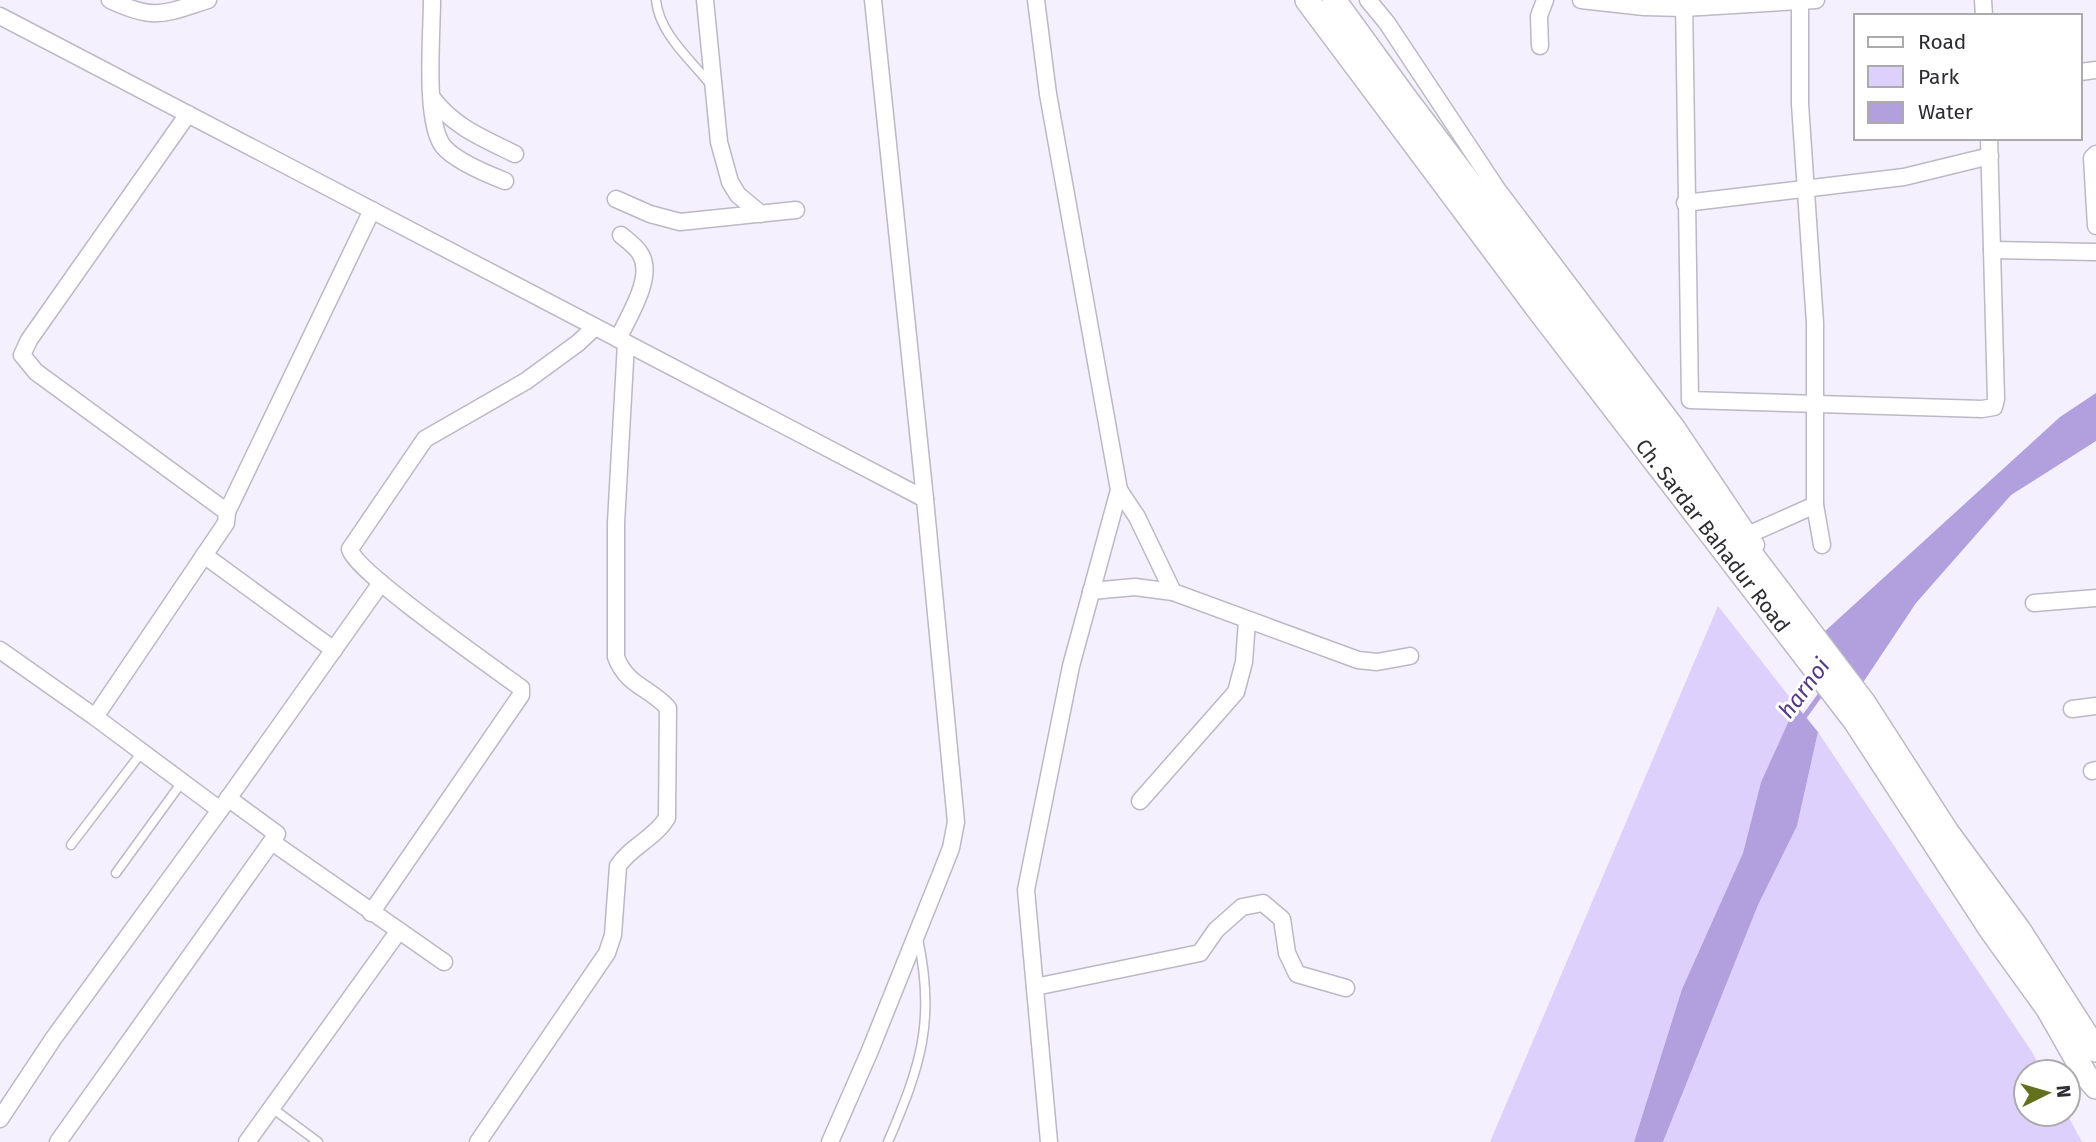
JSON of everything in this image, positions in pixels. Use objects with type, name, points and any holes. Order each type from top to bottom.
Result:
[{"type":"main road","name":"Ch. Sardar Bahadur Road","points":[[1307,0],[1541,313],[1860,712],[2019,930],[2096,1050]]},
{"type":"main road","name":"Ch. Sardar Bahadur Road","points":[[1335,0],[1411,106],[1801,617],[1810,649]]},
{"type":"main road","name":"Ch. Sardar Bahadur Road","points":[[1860,712],[1991,930],[2048,1009],[2085,1074],[2096,1087]]},
{"type":"street","points":[[110,0],[128,8],[160,15],[208,0]]},
{"type":"street","points":[[432,0],[434,127],[444,147],[476,170],[505,181]]},
{"type":"street","points":[[705,0],[719,142],[730,182],[738,195],[761,214]]},
{"type":"street","points":[[830,1142],[942,872],[956,822],[873,0]]},
{"type":"street","points":[[1036,0],[1048,94],[1119,490],[1137,517],[1173,592]]},
{"type":"street","points":[[1367,0],[1387,23],[1497,189],[1676,426],[1750,534],[1801,617]]},
{"type":"street","points":[[1540,46],[1539,16],[1545,0]]},
{"type":"street","points":[[1581,0],[1644,7],[1816,0]]},
{"type":"street","points":[[1800,0],[1800,104],[1815,323],[1815,505],[1822,545]]},
{"type":"street","points":[[1676,426],[1690,400],[1684,4]]},
{"type":"street","points":[[0,16],[925,499]]},
{"type":"street","points":[[432,97],[445,115],[464,128],[515,154]]},
{"type":"street","points":[[188,114],[29,341],[22,355],[36,372],[228,512]]},
{"type":"street","points":[[1690,400],[1982,409],[1994,407],[1996,399],[1989,140]]},
{"type":"street","points":[[2096,154],[2092,158],[2096,226]]},
{"type":"street","points":[[1685,203],[1904,177],[1990,156]]},
{"type":"street","points":[[616,198],[650,214],[680,222],[796,210]]},
{"type":"street","points":[[95,717],[226,523],[228,512],[372,210]]},
{"type":"street","points":[[478,1142],[607,953],[613,935],[618,866],[624,856],[660,829],[667,818],[668,708],[634,683],[622,671],[616,657],[616,523],[622,341],[647,268],[640,253],[621,235]]},
{"type":"street","points":[[1992,250],[2096,252]]},
{"type":"street","points":[[371,913],[521,695],[521,688],[381,583],[351,556],[350,549],[425,439],[526,381],[578,343],[595,327]]},
{"type":"street","points":[[1049,1142],[1026,890],[1071,666],[1119,490]]},
{"type":"street","points":[[1750,534],[1815,505]]},
{"type":"street","points":[[204,555],[334,650]]},
{"type":"street","points":[[0,1119],[53,1039],[381,583]]},
{"type":"street","points":[[1091,592],[1135,587],[1173,592],[1358,660],[1377,662],[1410,656]]},
{"type":"street","points":[[2034,603],[2096,598]]},
{"type":"street","points":[[1140,801],[1236,692],[1244,662],[1247,621]]},
{"type":"street","points":[[0,650],[183,782],[275,830],[277,834],[58,1142]]},
{"type":"street","points":[[2071,709],[2096,706]]},
{"type":"street","points":[[272,842],[444,962]]},
{"type":"street","points":[[1035,987],[1200,953],[1216,930],[1242,907],[1263,903],[1282,919],[1287,953],[1297,974],[1346,989]]},
{"type":"street","points":[[247,1142],[398,932]]},
{"type":"lane","points":[[656,0],[657,15],[667,32],[713,88]]},
{"type":"lane","points":[[71,845],[142,752]]},
{"type":"lane","points":[[116,873],[183,782]]},
{"type":"lane","points":[[888,1142],[911,1089],[924,1039],[925,970],[917,933]]},
{"type":"lane","points":[[272,1108],[318,1142]]},
{"type":"green space","points":[[1718,606],[1796,705],[1761,782],[1743,853],[1682,989],[1634,1142],[1490,1142]]},
{"type":"green space","points":[[1818,732],[2035,1058],[2012,1058],[2012,1128],[2074,1128],[2082,1142],[1663,1142],[1758,905],[1797,826]]},
{"type":"water","points":[[2096,393],[2096,441],[2011,495],[1916,603],[1862,684],[1823,633],[2060,417]]},
{"type":"water","points":[[1796,705],[1818,732],[1797,826],[1758,905],[1663,1142],[1634,1142],[1682,989],[1743,853],[1761,782]]},
{"type":"waterway","name":"harnoi","points":[[1802,720],[1823,691]]}]
